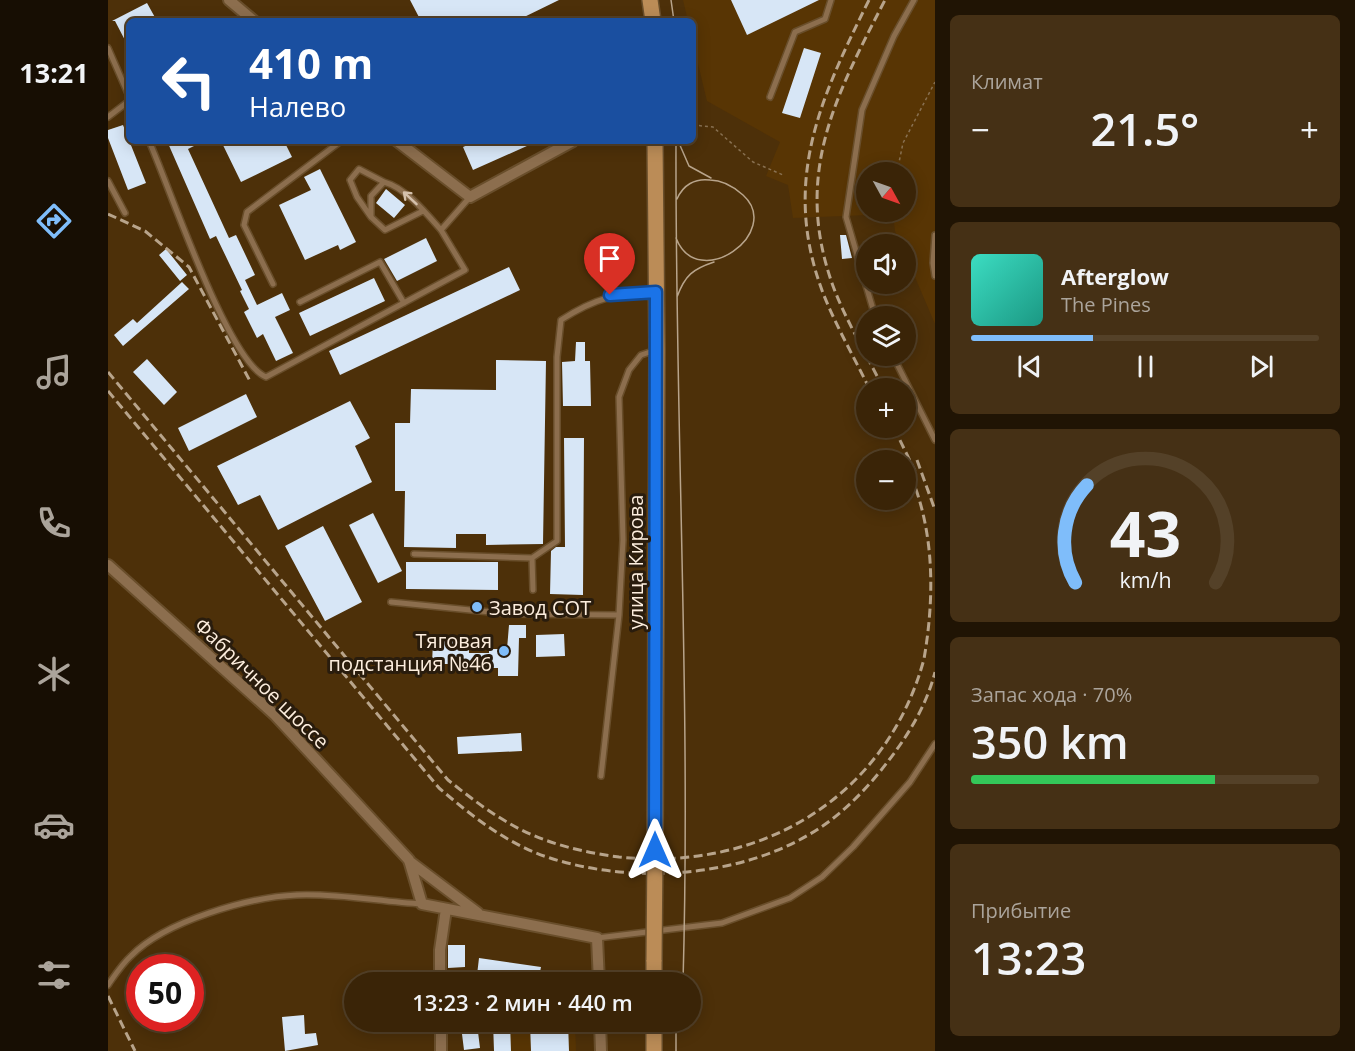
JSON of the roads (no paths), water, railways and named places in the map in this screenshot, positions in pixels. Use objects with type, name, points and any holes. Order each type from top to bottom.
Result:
[{"type":"main road","points":[[651,0],[652,18]]},
{"type":"main road","name":"улица Кирова","points":[[654,972],[657,350],[655,144]]},
{"type":"main road","points":[[654,1032],[654,1051]]},
{"type":"street","points":[[229,0],[250,18]]},
{"type":"street","points":[[401,144],[470,197],[567,144]]},
{"type":"street","name":"Фабричное шоссе","points":[[108,565],[275,715],[409,860],[481,915]]},
{"type":"street","name":"Фабричное шоссе","points":[[409,860],[422,904]]},
{"type":"street","points":[[422,904],[597,938],[599,972]]},
{"type":"street","points":[[440,972],[440,950],[446,909]]},
{"type":"street","points":[[441,1032],[441,1051]]},
{"type":"street","points":[[600,1032],[601,1051]]},
{"type":"lane","points":[[770,97],[795,32],[825,19],[831,0]]},
{"type":"lane","points":[[873,306],[846,217],[862,110],[894,36],[914,0]]},
{"type":"lane","points":[[108,48],[126,89]]},
{"type":"lane","points":[[108,117],[126,103]]},
{"type":"lane","points":[[150,144],[196,264],[233,337],[256,373],[266,377],[465,270],[441,230],[423,211],[396,185],[384,182],[359,169],[350,180],[357,197],[371,217],[385,230],[423,211]]},
{"type":"lane","points":[[273,284],[244,225],[247,212],[337,144]]},
{"type":"lane","points":[[108,181],[125,213]]},
{"type":"lane","points":[[371,217],[371,196],[384,182]]},
{"type":"lane","points":[[441,230],[470,197]]},
{"type":"lane","points":[[935,235],[935,276]]},
{"type":"lane","points":[[300,302],[380,262],[404,303]]},
{"type":"lane","points":[[414,554],[532,558],[557,541],[557,357],[561,320],[584,306],[610,295],[656,292]]},
{"type":"lane","points":[[601,776],[619,615],[623,540],[619,397],[629,370],[641,355],[657,350]]},
{"type":"lane","points":[[898,366],[935,440]]},
{"type":"lane","points":[[532,558],[533,590]]},
{"type":"lane","points":[[391,602],[510,614],[619,615]]},
{"type":"lane","points":[[597,938],[722,923],[790,898],[822,877],[853,848],[910,782],[935,744]]},
{"type":"lane","points":[[108,985],[131,956],[154,937],[200,917],[253,902],[298,895],[422,904]]},
{"type":"tram line","points":[[671,0],[674,18]]},
{"type":"tram line","points":[[676,144],[685,772],[683,972]]},
{"type":"tram line","points":[[679,144],[689,166],[711,178]]},
{"type":"tram line","points":[[676,238],[687,254],[702,260],[718,259],[733,251],[746,240],[753,225],[753,210],[743,195],[724,183],[715,180],[695,181],[686,186],[677,199]]},
{"type":"tram line","points":[[677,297],[683,283],[691,274],[700,267],[714,262]]},
{"type":"tram line","points":[[676,1032],[676,1051]]},
{"type":"railway","points":[[864,378],[823,293],[811,253],[806,214],[806,178],[812,142],[822,107],[835,72],[869,0]]},
{"type":"railway","points":[[878,378],[833,286],[822,246],[817,208],[819,172],[825,138],[836,104],[850,70],[885,0]]},
{"type":"railway","points":[[108,214],[145,231],[189,267],[250,381]]},
{"type":"railway","points":[[108,372],[448,780],[492,812],[533,835],[575,849],[619,857],[671,859],[720,852],[767,838],[810,816],[848,787],[880,751],[906,708],[924,659],[928,635],[930,561],[923,512],[916,488]]},
{"type":"railway","points":[[108,391],[439,788],[505,837],[550,858],[614,871],[683,872],[717,868],[781,849],[832,819],[872,781],[910,729],[927,696],[935,672]]},
{"type":"railway","points":[[899,438],[905,450]]},
{"type":"railway","points":[[917,460],[935,510]]},
{"type":"railway","points":[[108,996],[135,1051]]},
{"type":"place","name":"Завод СОТ","points":[[477,607]]},
{"type":"place","name":"Тяговая подстанция №46","points":[[504,651]]}]
